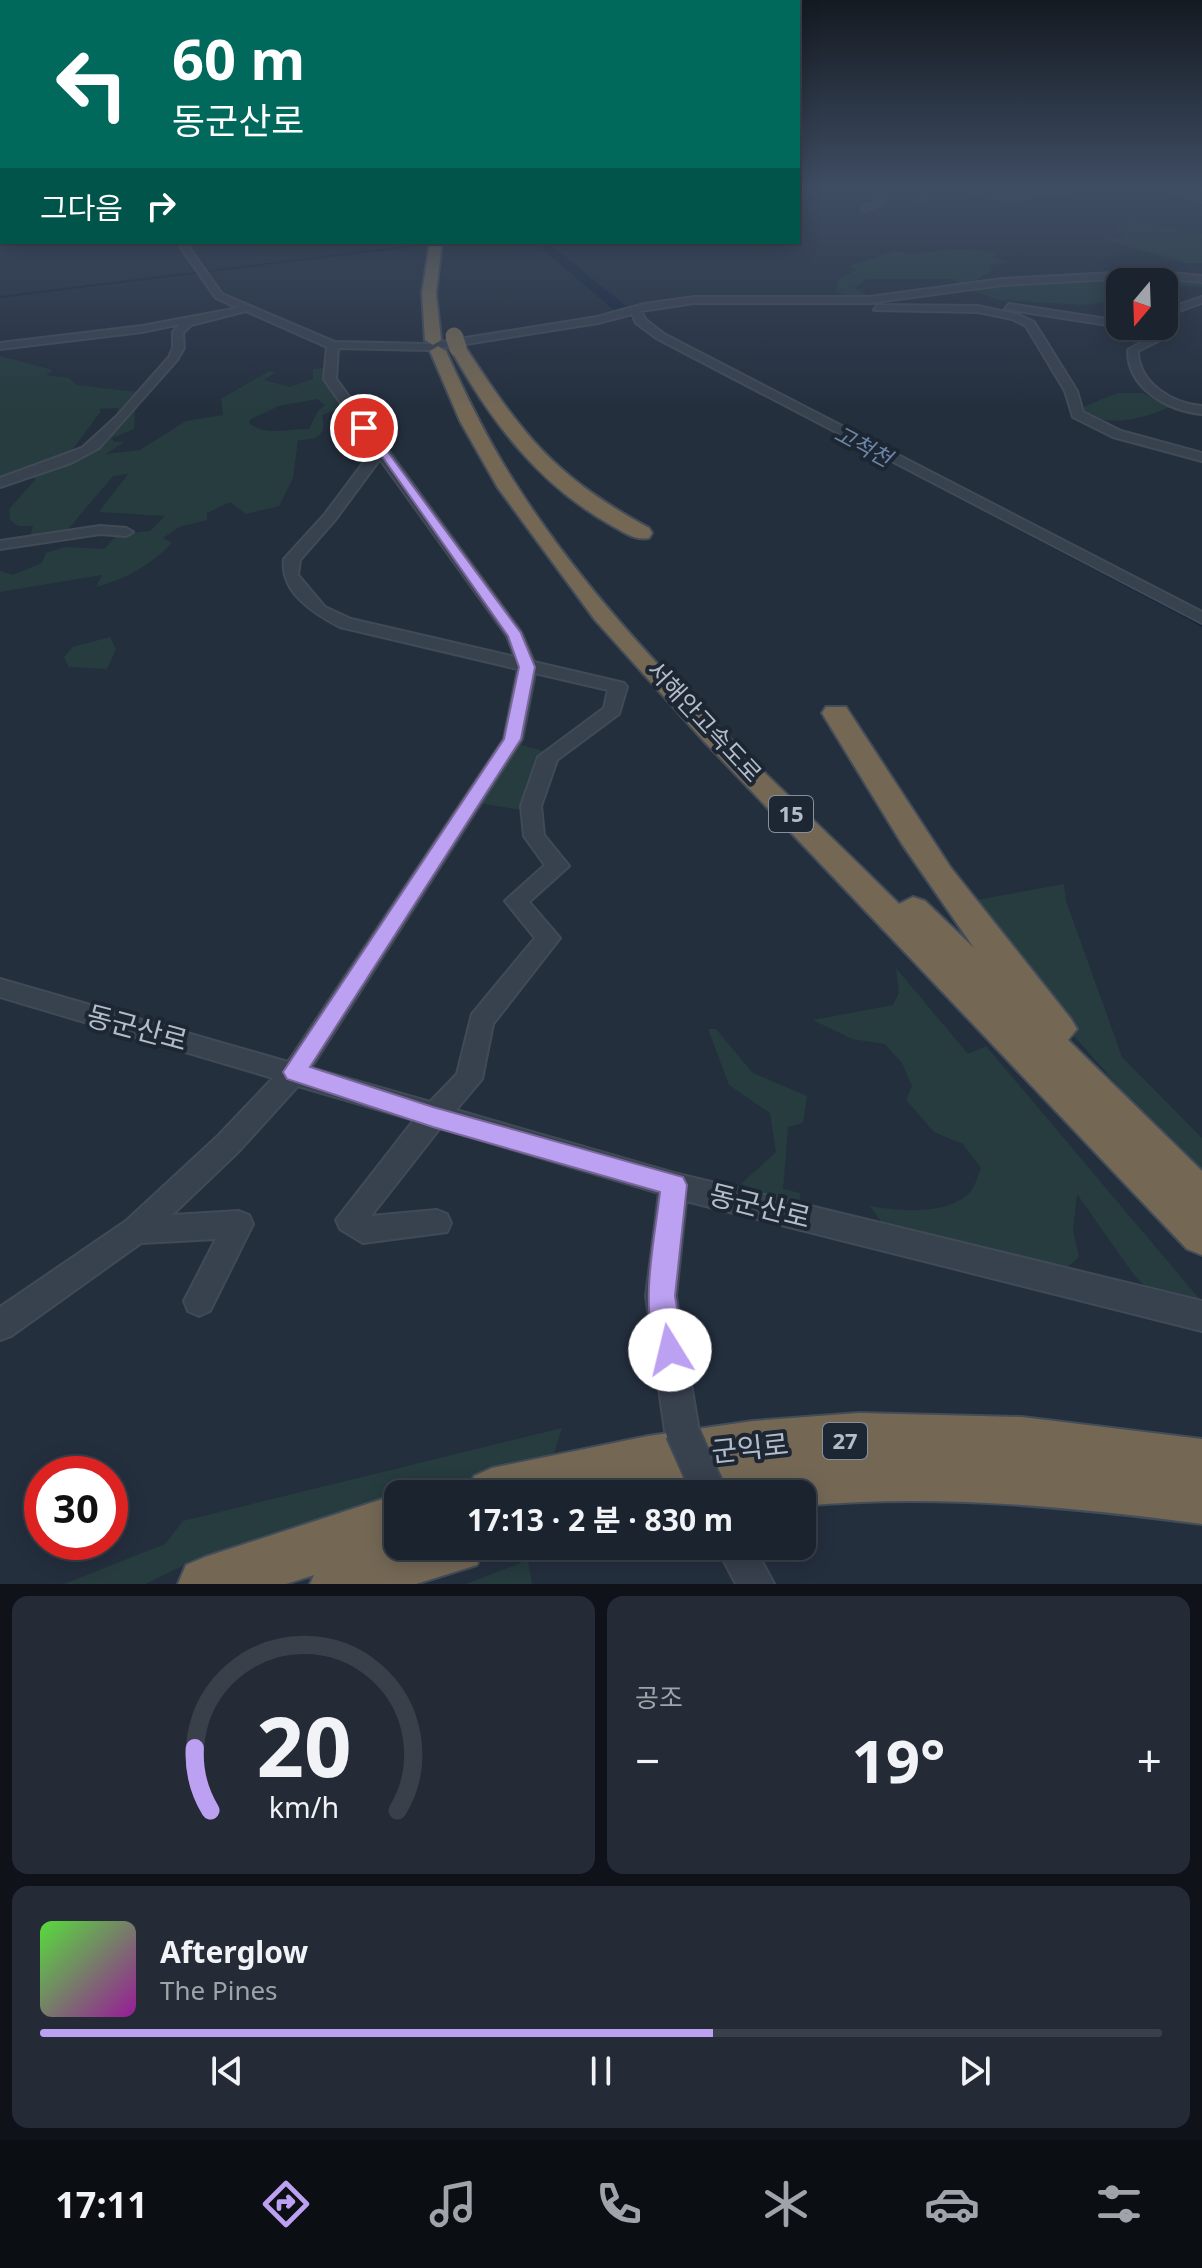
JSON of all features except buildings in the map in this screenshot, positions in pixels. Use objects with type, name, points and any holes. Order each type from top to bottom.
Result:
[{"type":"highway","name":"서해안고속도로","points":[[437,261],[429,293],[475,438],[519,507],[591,599],[696,716],[1202,1235]]},
{"type":"highway","name":"서해안고속도로","points":[[441,261],[447,343],[490,433],[539,504],[610,594],[715,711],[1202,1198]]},
{"type":"highway","points":[[447,343],[511,435],[596,510],[641,533]]},
{"type":"highway","points":[[836,713],[888,802],[999,960],[1202,1198]]},
{"type":"highway","name":"군익로","points":[[551,1480],[618,1464],[761,1446],[910,1437],[1038,1442],[1202,1464]]},
{"type":"highway","name":"군익로","points":[[802,1480],[911,1475],[1097,1485],[1202,1498]]},
{"type":"highway","points":[[205,1584],[384,1525]]},
{"type":"highway","points":[[337,1584],[405,1560]]},
{"type":"street","points":[[194,261],[219,296],[333,345],[428,347],[706,299],[869,300],[968,285],[1152,274],[1202,279]]},
{"type":"street","points":[[968,285],[1001,306],[1106,322]]},
{"type":"street","points":[[827,300],[848,307],[1000,312],[1020,317],[1030,324],[1071,391],[1077,414],[1117,434],[1202,457]]},
{"type":"street","points":[[1178,308],[1202,300]]},
{"type":"street","points":[[0,346],[142,329],[243,308]]},
{"type":"street","points":[[0,483],[87,451],[113,431],[134,401],[171,363],[179,348],[178,332],[187,323],[243,308]]},
{"type":"street","points":[[634,311],[640,321],[660,336],[1202,618]]},
{"type":"street","points":[[1152,340],[1133,350],[1130,361],[1136,373],[1180,408],[1202,410]]},
{"type":"street","points":[[0,1325],[136,1230],[229,1143],[295,1072],[513,739],[527,667],[515,636],[330,379],[333,345]]},
{"type":"street","points":[[380,450],[330,517],[292,559],[290,576],[319,610],[346,623],[618,687],[613,710],[548,757],[531,806],[534,836],[558,866],[516,901],[548,938],[481,1021],[469,1079],[433,1117],[350,1220],[363,1230],[437,1223]]},
{"type":"street","points":[[0,545],[100,530],[126,532]]},
{"type":"street","name":"동군산로","points":[[0,988],[674,1185],[1202,1316]]},
{"type":"street","points":[[674,1185],[661,1296],[682,1431],[704,1480]]},
{"type":"street","points":[[136,1230],[239,1224],[199,1301]]},
{"type":"street","points":[[742,1560],[756,1584]]},
{"type":"green space","points":[[863,261],[1005,261],[1009,262],[990,265],[992,271],[976,280],[1106,274],[1106,302],[1084,305],[998,300],[967,289],[953,279],[867,279],[855,288],[867,295],[848,297],[836,291],[838,279],[856,270],[850,265]]},
{"type":"green space","points":[[1178,261],[1202,261],[1202,263]]},
{"type":"green space","points":[[1178,275],[1202,277],[1202,287],[1178,286]]},
{"type":"green space","points":[[0,356],[53,370],[46,375],[69,378],[77,385],[146,393],[135,411],[134,429],[112,438],[114,442],[124,442],[106,454],[140,450],[186,421],[223,415],[221,399],[269,371],[276,372],[264,380],[290,387],[313,379],[313,369],[325,368],[324,377],[340,409],[322,415],[323,427],[319,435],[298,440],[293,478],[279,506],[246,514],[230,502],[207,513],[207,520],[179,527],[163,538],[172,543],[137,570],[96,587],[102,575],[0,592],[0,571],[13,575],[42,563],[46,553],[65,547],[104,549],[118,534],[150,531],[165,516],[99,512],[128,474],[113,476],[65,533],[30,537],[33,526],[18,526],[10,520],[9,509],[35,480],[35,475],[0,488]],"holes":[[[317,399],[325,405],[318,411],[309,429],[272,431],[250,424],[249,420],[279,406]],[[118,408],[111,438],[88,455],[69,461],[70,453],[101,411],[99,409]]]},
{"type":"green space","points":[[1117,393],[1143,393],[1170,407],[1140,418],[1119,421],[1087,415],[1083,407]]},
{"type":"green space","points":[[110,637],[116,649],[107,669],[69,667],[64,657],[73,647]]},
{"type":"green space","points":[[518,744],[543,751],[523,810],[477,803]]},
{"type":"green space","points":[[1064,884],[1066,901],[1122,1057],[1202,1138],[1202,1180],[1023,979],[971,901]]},
{"type":"green space","points":[[896,968],[968,1054],[986,1046],[1202,1302],[1156,1297],[1134,1275],[1077,1194],[1073,1230],[1079,1257],[1062,1272],[887,1230],[870,1206],[922,1210],[949,1205],[970,1192],[981,1168],[963,1144],[934,1132],[906,1100],[912,1086],[902,1063],[885,1044],[852,1039],[813,1020],[893,1005],[899,993]]},
{"type":"green space","points":[[708,1029],[716,1029],[753,1073],[807,1096],[803,1123],[788,1127],[783,1189],[800,1193],[799,1209],[741,1184],[776,1152],[770,1113],[729,1085]]},
{"type":"green space","points":[[562,1428],[554,1453],[464,1480],[384,1480],[384,1504],[199,1558],[145,1584],[64,1584],[165,1544],[183,1521]]},
{"type":"green space","points":[[528,1560],[532,1584],[466,1584]]},
{"type":"waterway","points":[[0,297],[291,261]]},
{"type":"waterway","name":"고척천","points":[[563,261],[627,314]]},
{"type":"waterway","name":"고척천","points":[[627,314],[645,329]]},
{"type":"waterway","name":"고척천","points":[[705,363],[850,439]]},
{"type":"waterway","name":"고척천","points":[[846,437],[1200,624]]},
{"type":"waterway","name":"고척천","points":[[1197,622],[1202,625]]},
{"type":"route","points":[[364,428],[515,636],[527,667],[513,739],[295,1072],[433,1117],[674,1185],[661,1296],[670,1350]]}]
